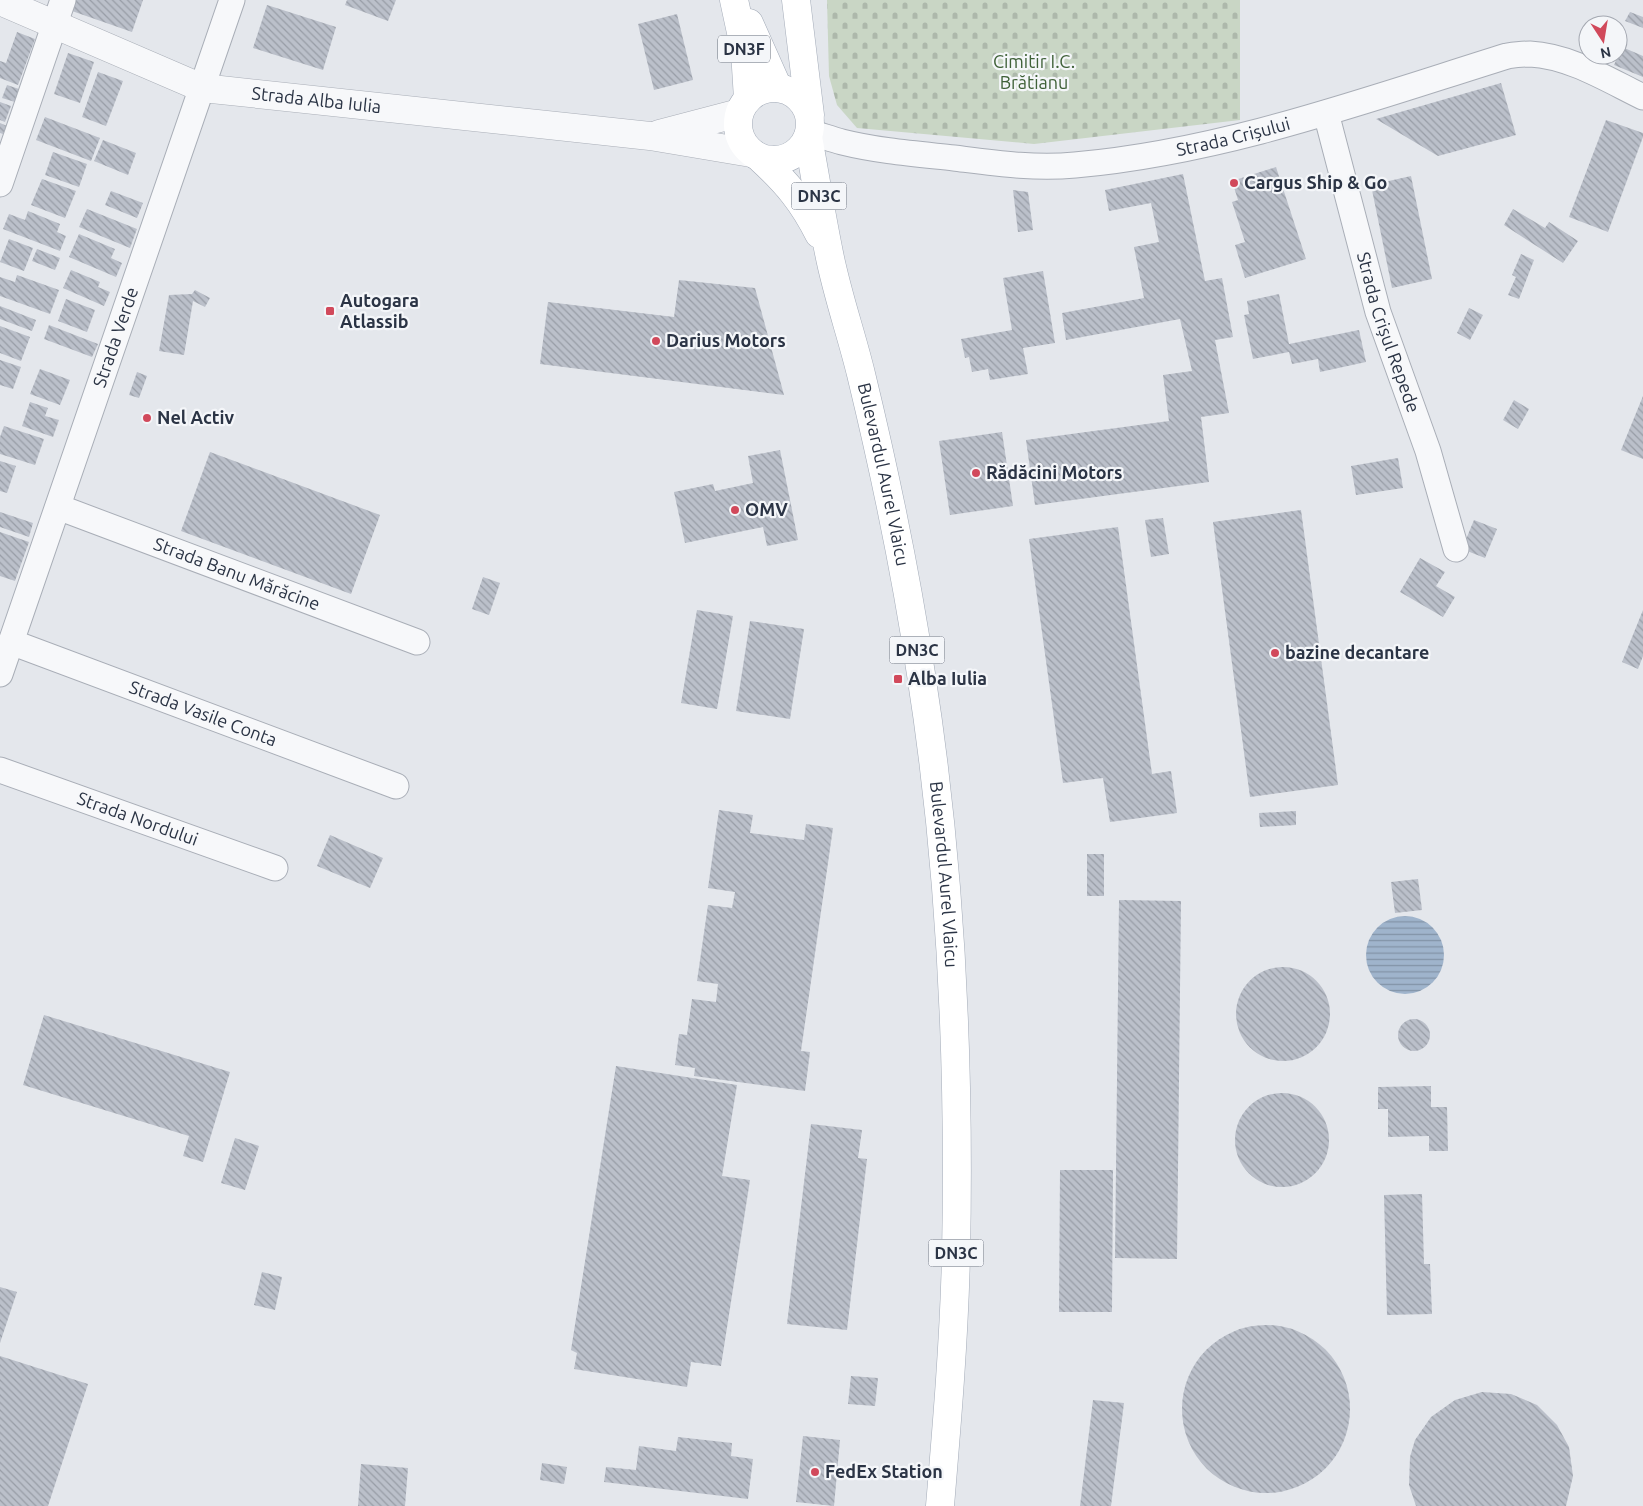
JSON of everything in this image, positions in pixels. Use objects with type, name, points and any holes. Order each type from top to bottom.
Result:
[{"type":"main road","name":"DN3F","points":[[734,0],[745,52],[743,106]]},
{"type":"main road","name":"DN3F","points":[[739,0],[782,89]]},
{"type":"main road","points":[[782,89],[792,0]]},
{"type":"main road","name":"DN3C","points":[[796,0],[809,129]]},
{"type":"main road","points":[[765,89],[782,89],[800,99],[809,129],[804,146],[795,154],[785,159],[773,161],[756,156],[744,145],[738,135],[737,124],[743,106],[756,93],[765,89]]},
{"type":"main road","name":"Bulevardul Aurel Vlaicu","points":[[809,129],[829,255],[866,394],[899,548],[921,673],[941,838],[949,930],[953,1014],[956,1257],[952,1346],[940,1506]]},
{"type":"main road","name":"Bulevardul Aurel Vlaicu","points":[[756,156],[782,178],[798,197],[811,218],[829,255]]},
{"type":"street","name":"Strada Verde","points":[[0,674],[9,632],[58,507],[232,0]]},
{"type":"street","name":"Strada Alba Iulia","points":[[0,1],[59,12],[202,88],[650,136],[756,156]]},
{"type":"street","points":[[0,184],[59,12]]},
{"type":"street","name":"Strada Crișului","points":[[809,129],[842,142],[890,150],[1009,164],[1034,166],[1074,165],[1197,147],[1326,113],[1507,56],[1530,54],[1555,58],[1578,66],[1643,97]]},
{"type":"street","name":"Strada Alba Iulia","points":[[650,136],[743,106]]},
{"type":"street","name":"Strada Crișul Repede","points":[[1326,113],[1378,312],[1428,451],[1456,549]]},
{"type":"street","name":"Strada Banu Mărăcine","points":[[58,507],[417,642]]},
{"type":"street","name":"Strada Vasile Conta","points":[[9,632],[396,786]]},
{"type":"street","name":"Strada Nordului","points":[[0,770],[275,868]]},
{"type":"green space","name":"Cimitir I.C. Brătianu","points":[[827,0],[1240,0],[1240,120],[1034,144],[857,128],[837,105],[829,76]]},
{"type":"water","points":[[1405,916],[1420,919],[1433,927],[1441,940],[1444,955],[1441,970],[1433,983],[1420,991],[1405,994],[1390,991],[1377,983],[1369,970],[1366,955],[1369,940],[1377,927],[1390,919]]},
{"type":"building","points":[[75,0],[143,0],[132,32],[72,11]]},
{"type":"building","points":[[347,0],[396,0],[388,21],[345,5]]},
{"type":"building","points":[[267,5],[336,27],[323,70],[253,48]]},
{"type":"building","points":[[1630,12],[1643,17],[1643,28],[1628,22]]},
{"type":"building","points":[[677,14],[693,80],[654,90],[638,24]]},
{"type":"building","points":[[17,32],[35,39],[18,85],[0,78],[0,61],[6,63]]},
{"type":"building","points":[[1628,50],[1643,56],[1643,77],[1614,65],[1628,65]]},
{"type":"building","points":[[68,53],[94,62],[80,103],[54,94]]},
{"type":"building","points":[[98,72],[123,81],[106,126],[82,117]]},
{"type":"building","points":[[1501,83],[1516,135],[1438,156],[1376,119]]},
{"type":"building","points":[[7,85],[19,89],[15,102],[2,98]]},
{"type":"building","points":[[0,102],[11,106],[5,122],[0,120]]},
{"type":"building","points":[[45,117],[100,138],[91,161],[36,140]]},
{"type":"building","points":[[1606,120],[1643,133],[1608,232],[1569,217]]},
{"type":"building","points":[[0,123],[7,126],[3,134],[0,133]]},
{"type":"building","points":[[103,140],[136,153],[128,175],[94,161]]},
{"type":"building","points":[[53,152],[87,164],[79,187],[45,175]]},
{"type":"building","points":[[1276,167],[1306,259],[1245,278],[1235,245],[1245,242],[1232,202],[1238,200],[1232,181]]},
{"type":"building","points":[[1183,174],[1205,281],[1222,278],[1233,337],[1215,340],[1229,413],[1201,417],[1209,482],[1035,505],[1026,440],[1169,421],[1163,375],[1192,371],[1180,319],[1066,340],[1062,313],[1144,298],[1134,247],[1159,242],[1151,203],[1109,211],[1105,190]]},
{"type":"building","points":[[1411,176],[1432,279],[1392,288],[1371,185]]},
{"type":"building","points":[[42,179],[76,191],[65,218],[31,205]]},
{"type":"building","points":[[1013,190],[1028,192],[1033,230],[1018,232]]},
{"type":"building","points":[[111,191],[143,203],[137,218],[105,205]]},
{"type":"building","points":[[87,209],[137,229],[130,248],[79,227]]},
{"type":"building","points":[[1513,209],[1545,228],[1549,222],[1578,241],[1563,263],[1504,225]]},
{"type":"building","points":[[28,211],[60,224],[57,232],[66,236],[60,251],[3,229],[9,214],[25,220]]},
{"type":"building","points":[[79,234],[115,249],[111,258],[122,263],[116,277],[69,257]]},
{"type":"building","points":[[9,239],[33,248],[24,271],[0,262]]},
{"type":"building","points":[[37,249],[60,258],[55,270],[32,261]]},
{"type":"building","points":[[1521,254],[1534,260],[1519,299],[1508,295],[1516,277],[1512,275]]},
{"type":"building","points":[[71,270],[100,282],[98,287],[110,292],[104,306],[63,288]]},
{"type":"building","points":[[1043,271],[1055,343],[1023,348],[1028,374],[990,380],[988,369],[972,372],[969,357],[965,358],[961,339],[1012,330],[1003,278]]},
{"type":"building","points":[[17,275],[59,290],[50,314],[0,296],[0,277],[15,282]]},
{"type":"building","name":"Darius Motors","points":[[679,280],[755,288],[784,395],[540,364],[548,302],[674,317]]},
{"type":"building","points":[[195,290],[210,298],[205,307],[193,301],[184,355],[159,351],[169,295],[192,294]]},
{"type":"building","points":[[1279,294],[1289,344],[1359,330],[1366,362],[1320,372],[1318,359],[1292,364],[1289,352],[1253,359],[1244,315],[1249,314],[1247,301]]},
{"type":"building","points":[[66,299],[95,310],[87,332],[58,321]]},
{"type":"building","points":[[0,306],[36,320],[32,331],[0,319]]},
{"type":"building","points":[[1469,308],[1483,315],[1470,340],[1457,333]]},
{"type":"building","points":[[49,325],[98,344],[92,357],[44,339]]},
{"type":"building","points":[[0,326],[30,337],[21,361],[0,353]]},
{"type":"building","points":[[0,360],[21,367],[13,389],[0,385]]},
{"type":"building","points":[[40,369],[70,380],[60,405],[30,394]]},
{"type":"building","points":[[137,372],[147,376],[139,398],[129,395]]},
{"type":"building","points":[[1643,396],[1643,459],[1621,450]]},
{"type":"building","points":[[1514,400],[1529,409],[1518,429],[1503,420]]},
{"type":"building","points":[[30,402],[48,408],[45,416],[59,420],[53,437],[22,426]]},
{"type":"building","points":[[4,426],[44,439],[35,465],[0,454],[0,437]]},
{"type":"building","name":"Rădăcini Motors","points":[[1002,432],[1013,506],[950,515],[939,441]]},
{"type":"building","name":"OMV","points":[[780,450],[798,540],[767,546],[763,527],[685,543],[674,492],[713,484],[715,491],[753,483],[748,456]]},
{"type":"building","points":[[210,452],[380,515],[351,594],[181,531]]},
{"type":"building","points":[[1398,458],[1403,488],[1356,495],[1351,466]]},
{"type":"building","points":[[0,461],[16,466],[7,493],[0,491]]},
{"type":"building","name":"bazine decantare","points":[[1301,510],[1338,785],[1250,797],[1213,522]]},
{"type":"building","points":[[0,512],[33,523],[29,537],[0,527]]},
{"type":"building","points":[[1163,518],[1169,554],[1151,557],[1145,520]]},
{"type":"building","points":[[1474,520],[1497,529],[1485,558],[1462,549]]},
{"type":"building","points":[[1118,527],[1152,774],[1171,771],[1177,813],[1110,822],[1103,778],[1063,783],[1029,539]]},
{"type":"building","points":[[0,532],[29,542],[15,581],[0,576]]},
{"type":"building","points":[[1420,558],[1445,572],[1436,586],[1455,597],[1443,617],[1400,592]]},
{"type":"building","points":[[483,577],[500,583],[489,615],[472,609]]},
{"type":"building","points":[[697,610],[733,616],[717,709],[681,703]]},
{"type":"building","points":[[1643,610],[1643,656],[1638,669],[1622,662]]},
{"type":"building","points":[[750,621],[804,629],[790,719],[736,711]]},
{"type":"building","points":[[719,810],[753,815],[750,833],[804,840],[806,824],[833,828],[801,1051],[810,1052],[805,1091],[694,1076],[695,1068],[675,1065],[679,1034],[687,1035],[692,999],[716,1002],[718,984],[697,981],[708,905],[732,908],[735,892],[708,888]]},
{"type":"building","points":[[1296,811],[1296,825],[1260,827],[1259,813]]},
{"type":"building","points":[[330,835],[383,858],[370,888],[317,866]]},
{"type":"building","points":[[1087,854],[1104,854],[1104,896],[1087,896]]},
{"type":"building","points":[[1418,879],[1422,910],[1395,913],[1391,882]]},
{"type":"building","points":[[1119,900],[1181,901],[1177,1259],[1115,1258]]},
{"type":"building","points":[[1283,967],[1301,971],[1316,981],[1326,996],[1330,1014],[1326,1032],[1316,1047],[1301,1057],[1283,1061],[1265,1057],[1250,1047],[1240,1032],[1236,1014],[1240,996],[1250,981],[1265,971]]},
{"type":"building","points":[[44,1015],[230,1072],[203,1162],[183,1156],[189,1136],[23,1085]]},
{"type":"building","points":[[1414,1019],[1420,1020],[1425,1024],[1429,1029],[1429,1041],[1425,1046],[1420,1050],[1414,1051],[1408,1050],[1403,1046],[1399,1041],[1398,1035],[1399,1029],[1403,1024],[1408,1020]]},
{"type":"building","points":[[616,1066],[737,1085],[722,1176],[750,1180],[721,1366],[691,1362],[687,1387],[574,1369],[577,1353],[571,1350]]},
{"type":"building","points":[[1431,1086],[1431,1107],[1447,1107],[1448,1151],[1429,1151],[1429,1136],[1388,1137],[1388,1109],[1378,1109],[1378,1087]]},
{"type":"building","points":[[1282,1093],[1300,1096],[1315,1107],[1326,1122],[1329,1140],[1326,1158],[1315,1173],[1300,1184],[1282,1187],[1264,1184],[1249,1173],[1238,1158],[1235,1140],[1238,1122],[1249,1107],[1264,1096]]},
{"type":"building","points":[[811,1124],[862,1130],[858,1158],[867,1159],[847,1330],[787,1324]]},
{"type":"building","points":[[235,1138],[259,1146],[245,1190],[221,1183]]},
{"type":"building","points":[[1060,1170],[1113,1170],[1112,1312],[1059,1312]]},
{"type":"building","points":[[1422,1194],[1424,1264],[1430,1264],[1432,1314],[1387,1315],[1384,1195]]},
{"type":"building","points":[[262,1272],[282,1277],[275,1310],[254,1305]]},
{"type":"building","points":[[0,1287],[17,1292],[0,1343]]},
{"type":"building","points":[[1258,1325],[1274,1325],[1306,1335],[1331,1356],[1344,1377],[1350,1409],[1344,1441],[1336,1456],[1319,1474],[1298,1487],[1274,1493],[1258,1493],[1234,1487],[1219,1479],[1196,1456],[1188,1441],[1182,1417],[1182,1401],[1188,1377],[1196,1362],[1219,1339],[1234,1331]]},
{"type":"building","points":[[0,1356],[88,1384],[48,1506],[0,1506]]},
{"type":"building","points":[[851,1376],[878,1378],[875,1406],[848,1404]]},
{"type":"building","points":[[1482,1392],[1511,1394],[1537,1405],[1557,1425],[1569,1447],[1573,1476],[1566,1506],[1416,1506],[1409,1485],[1410,1457],[1415,1440],[1431,1417],[1455,1400]]},
{"type":"building","points":[[1093,1400],[1124,1403],[1111,1506],[1080,1506]]},
{"type":"building","points":[[803,1436],[840,1440],[834,1506],[796,1502]]},
{"type":"building","points":[[678,1437],[732,1443],[731,1456],[753,1459],[748,1499],[604,1482],[606,1467],[636,1470],[639,1446],[676,1451]]},
{"type":"building","points":[[542,1463],[567,1467],[564,1484],[540,1480]]},
{"type":"building","points":[[361,1464],[408,1468],[405,1506],[358,1506]]},
{"type":"place","name":"Cargus Ship & Go","points":[[1234,183]]},
{"type":"place","name":"Autogara Atlassib","points":[[330,311]]},
{"type":"place","name":"Darius Motors","points":[[656,341]]},
{"type":"place","name":"Nel Activ","points":[[147,418]]},
{"type":"place","name":"Rădăcini Motors","points":[[976,473]]},
{"type":"place","name":"OMV","points":[[735,510]]},
{"type":"place","name":"bazine decantare","points":[[1275,653]]},
{"type":"place","name":"Alba Iulia","points":[[898,679]]},
{"type":"place","name":"FedEx Station","points":[[815,1472]]}]
